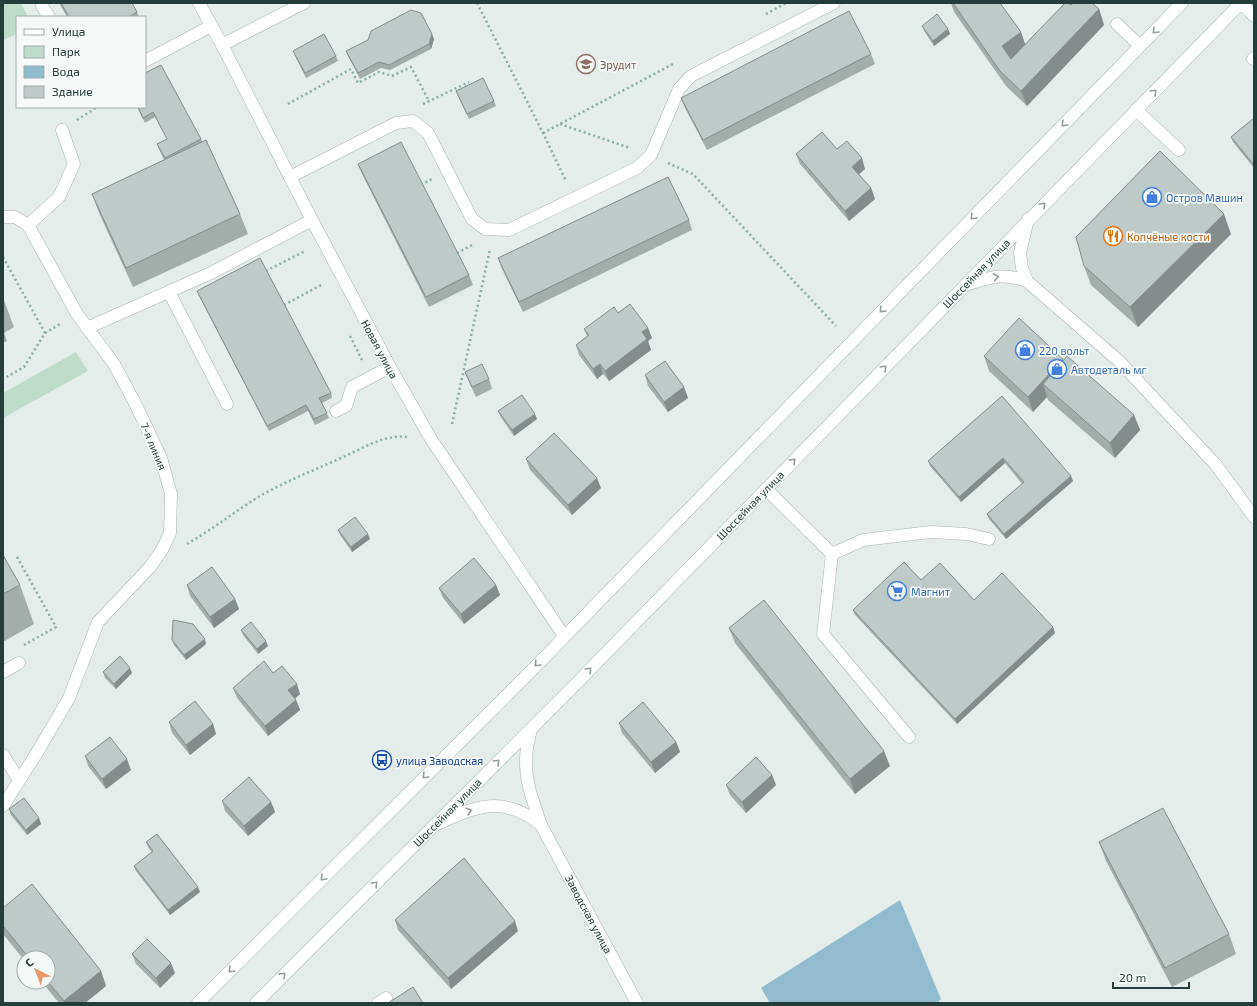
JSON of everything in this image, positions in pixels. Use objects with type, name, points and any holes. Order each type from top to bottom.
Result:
[{"type":"main road","name":"Новая улица","points":[[198,3],[222,45],[390,367],[431,439],[564,636]]},
{"type":"main road","points":[[222,45],[304,3]]},
{"type":"main road","points":[[290,177],[396,123],[413,121],[428,133],[472,219],[485,229],[509,230],[638,168],[651,155],[679,89],[691,76],[834,3]]},
{"type":"main road","points":[[198,1003],[564,636],[1182,3]]},
{"type":"main road","points":[[1241,3],[1254,16]]},
{"type":"main road","name":"Шоссейная улица","points":[[256,1003],[531,729],[1028,219],[1241,3]]},
{"type":"main road","points":[[42,6],[48,16]]},
{"type":"main road","points":[[1117,24],[1140,46]]},
{"type":"main road","points":[[146,60],[211,26]]},
{"type":"main road","points":[[1136,110],[1179,150]]},
{"type":"main road","points":[[3,217],[15,217],[28,225],[59,197],[74,164],[62,130]]},
{"type":"main road","points":[[1027,281],[1022,268],[1020,253],[1028,219]]},
{"type":"main road","points":[[87,328],[210,273],[312,220]]},
{"type":"main road","name":"7-я линия","points":[[28,225],[77,314],[114,364],[135,403],[161,458],[171,494],[170,533],[162,550]]},
{"type":"main road","points":[[964,285],[1000,275],[1015,277],[1027,281],[1120,362],[1216,465],[1254,517]]},
{"type":"main road","points":[[169,292],[227,404]]},
{"type":"main road","points":[[336,411],[346,406],[352,386],[390,367]]},
{"type":"main road","points":[[766,489],[832,554]]},
{"type":"main road","points":[[832,554],[863,540],[931,532],[966,534],[989,539]]},
{"type":"main road","points":[[3,806],[69,698],[98,622],[150,567],[162,550]]},
{"type":"main road","points":[[832,554],[823,634],[909,737]]},
{"type":"main road","points":[[3,672],[19,662]]},
{"type":"main road","name":"Заводская улица","points":[[531,729],[526,759],[527,779],[531,796],[542,825],[637,1003]]},
{"type":"main road","points":[[3,754],[19,780]]},
{"type":"main road","name":"Заводская улица","points":[[433,826],[464,812],[492,805],[512,808],[530,816],[542,825]]},
{"type":"path","points":[[477,3],[544,133],[575,198]]},
{"type":"path","points":[[766,14],[786,3]]},
{"type":"path","points":[[544,133],[677,62]]},
{"type":"path","points":[[288,104],[351,69],[358,83],[379,72],[392,76],[411,66],[429,101]]},
{"type":"path","points":[[413,121],[419,106],[469,82]]},
{"type":"path","points":[[560,124],[651,155],[693,174],[836,326]]},
{"type":"path","points":[[452,424],[491,251],[489,244]]},
{"type":"path","points":[[266,271],[305,251]]},
{"type":"path","points":[[3,257],[45,333],[24,367],[3,379]]},
{"type":"path","points":[[284,304],[322,284]]},
{"type":"path","points":[[162,550],[182,547],[210,531],[263,495],[297,477],[379,440],[404,436],[431,439]]},
{"type":"path","points":[[17,557],[56,627],[13,651],[19,662]]},
{"type":"green space","points":[[3,3],[21,3],[28,16],[16,16],[16,34],[3,40]]},
{"type":"green space","points":[[76,352],[88,371],[3,418],[3,393]]},
{"type":"water","points":[[900,900],[941,999],[937,1003],[770,1003],[761,988]]},
{"type":"building","points":[[61,3],[132,3],[137,12],[131,16],[68,16]]},
{"type":"building","points":[[953,3],[1000,3],[1021,32],[1002,46],[1011,59],[1065,3],[1071,5],[1073,3],[1092,3],[1099,9],[1021,91],[1000,71]]},
{"type":"building","points":[[411,10],[421,13],[432,34],[429,44],[389,65],[379,62],[358,73],[346,51],[368,40],[371,31]]},
{"type":"building","points":[[849,11],[871,54],[703,140],[681,98]]},
{"type":"building","points":[[937,14],[948,29],[933,41],[922,26]]},
{"type":"building","points":[[324,34],[336,56],[305,73],[293,51]]},
{"type":"building","points":[[161,65],[201,139],[165,158],[157,144],[167,139],[153,112],[143,118],[138,108],[146,108],[146,72]]},
{"type":"building","points":[[483,78],[494,101],[467,114],[456,91]]},
{"type":"building","points":[[1254,118],[1254,165],[1231,137]]},
{"type":"building","points":[[822,132],[837,149],[847,141],[862,158],[852,167],[871,188],[845,211],[796,154]]},
{"type":"building","points":[[206,140],[240,214],[126,268],[92,194]]},
{"type":"building","points":[[401,142],[469,275],[426,297],[358,164]]},
{"type":"building","points":[[1160,151],[1224,214],[1130,307],[1084,266],[1076,237]]},
{"type":"building","points":[[668,177],[689,220],[519,302],[498,258]]},
{"type":"building","points":[[260,258],[331,393],[319,398],[327,413],[314,419],[306,405],[267,426],[197,291]]},
{"type":"building","points":[[630,304],[648,328],[642,332],[647,339],[605,371],[600,364],[593,369],[576,345],[589,335],[584,329],[614,307],[618,313]]},
{"type":"building","points":[[1019,318],[1063,359],[1028,397],[984,356]]},
{"type":"building","points":[[1067,356],[1134,415],[1110,443],[1043,384]]},
{"type":"building","points":[[665,361],[684,387],[664,402],[645,375]]},
{"type":"building","points":[[482,364],[489,379],[472,387],[465,372]]},
{"type":"building","points":[[522,395],[535,414],[512,430],[498,411]]},
{"type":"building","points":[[1002,396],[1071,476],[1004,534],[987,514],[1024,482],[1003,458],[959,497],[928,461]]},
{"type":"building","points":[[554,433],[597,478],[568,505],[526,459]]},
{"type":"building","points":[[355,517],[368,534],[351,547],[338,530]]},
{"type":"building","points":[[3,555],[20,585],[3,594]]},
{"type":"building","points":[[474,558],[496,585],[461,614],[439,588]]},
{"type":"building","points":[[904,562],[921,580],[940,563],[974,600],[1002,573],[1053,627],[955,719],[853,610]]},
{"type":"building","points":[[212,567],[235,599],[210,617],[187,585]]},
{"type":"building","points":[[764,600],[884,751],[850,779],[729,628]]},
{"type":"building","points":[[173,620],[193,624],[205,639],[184,655],[172,640]]},
{"type":"building","points":[[251,622],[266,641],[257,649],[241,630]]},
{"type":"building","points":[[120,656],[130,668],[114,684],[103,672]]},
{"type":"building","points":[[264,661],[273,673],[282,666],[297,684],[288,690],[296,700],[265,726],[233,688]]},
{"type":"building","points":[[195,701],[213,724],[186,745],[169,722]]},
{"type":"building","points":[[643,702],[676,742],[651,762],[619,723]]},
{"type":"building","points":[[110,737],[127,759],[102,779],[85,756]]},
{"type":"building","points":[[756,757],[772,775],[742,802],[726,785]]},
{"type":"building","points":[[249,777],[271,802],[244,826],[222,801]]},
{"type":"building","points":[[24,798],[39,818],[26,830],[9,809]]},
{"type":"building","points":[[1163,808],[1229,934],[1165,968],[1099,842]]},
{"type":"building","points":[[157,834],[198,887],[168,910],[134,866],[153,851],[146,842]]},
{"type":"building","points":[[464,858],[515,921],[448,978],[395,920]]},
{"type":"building","points":[[32,884],[101,971],[64,1001],[55,990],[56,990],[56,950],[22,950],[3,926],[3,908]]},
{"type":"building","points":[[147,939],[171,963],[156,978],[132,954]]},
{"type":"building","points":[[413,987],[423,1003],[388,1003]]},
{"type":"place","name":"Эрудит","points":[[586,64]]},
{"type":"place","name":"Остров Машин","points":[[1152,197]]},
{"type":"place","name":"Копчёные кости","points":[[1113,236]]},
{"type":"place","name":"220 вольт","points":[[1025,350]]},
{"type":"place","name":"Автодеталь мг","points":[[1057,369]]},
{"type":"place","name":"Магнит","points":[[897,591]]},
{"type":"place","name":"улица Заводская","points":[[382,760]]}]
